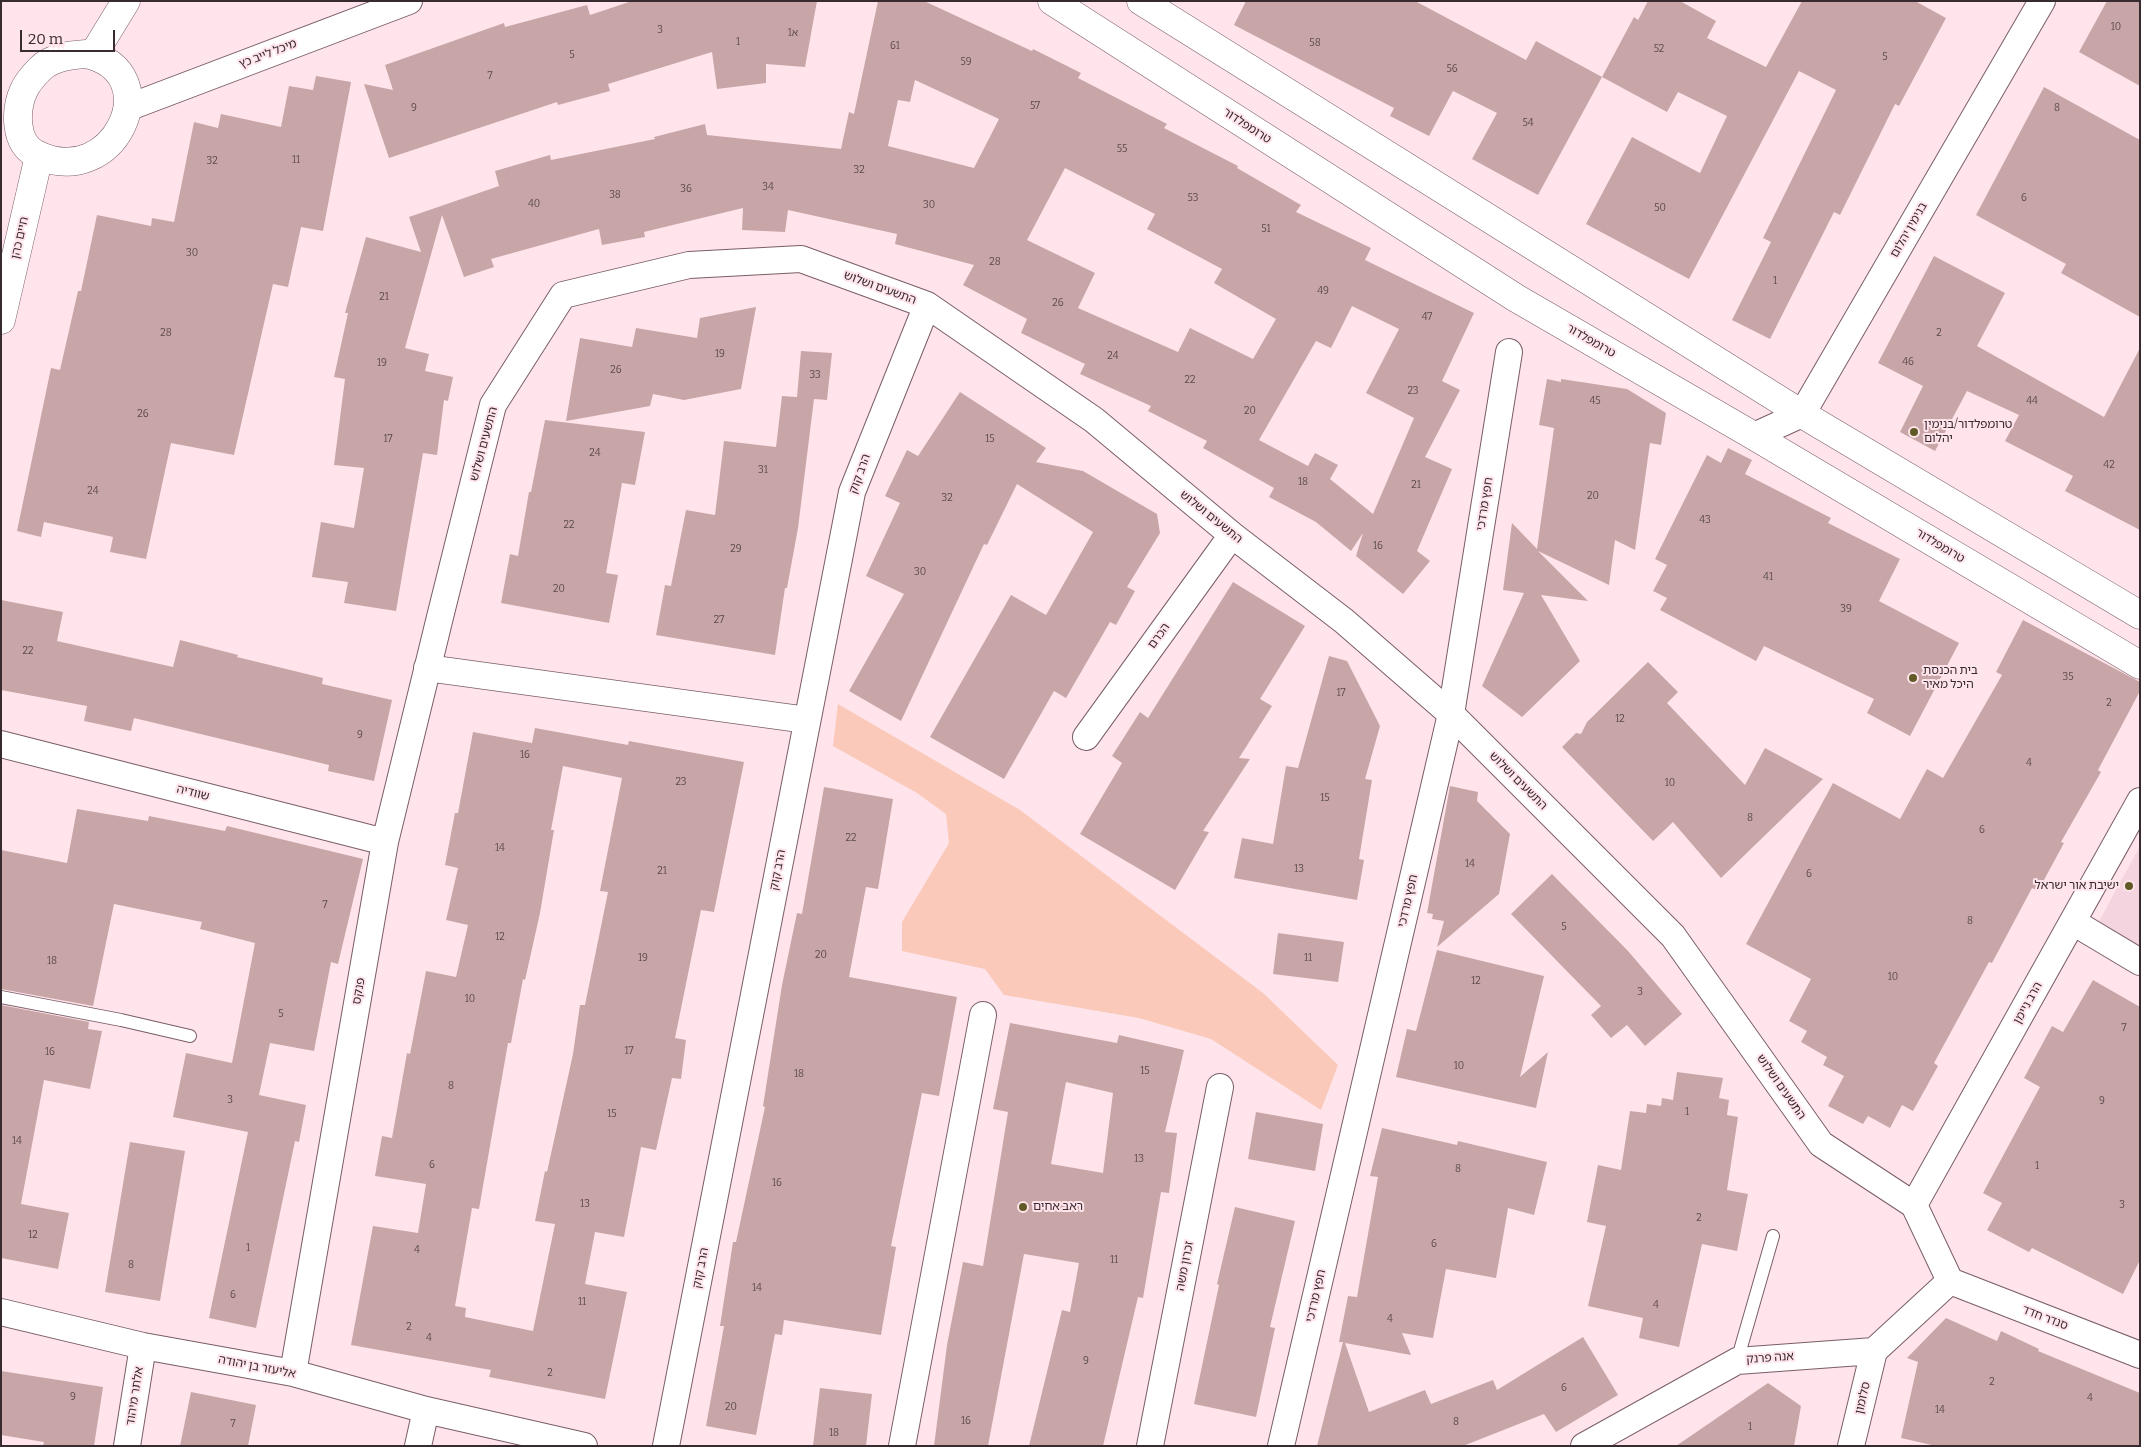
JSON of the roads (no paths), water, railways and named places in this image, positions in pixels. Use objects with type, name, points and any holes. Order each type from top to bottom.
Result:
[{"type":"main road","points":[[93,55],[126,1]]},
{"type":"main road","name":"טרומפלדור","points":[[1052,1],[1516,298],[1754,436],[2140,665]]},
{"type":"main road","points":[[1141,1],[1802,414],[2140,615]]},
{"type":"main road","points":[[66,55],[93,55],[112,66],[124,80],[129,96],[127,108],[124,124],[106,147],[81,161],[52,162],[21,150],[18,132],[19,112],[24,90],[41,68],[66,55]]},
{"type":"main road","name":"חיים כהן","points":[[1,320],[21,150]]},
{"type":"street","name":"מיכל לייב כץ","points":[[127,108],[409,1]]},
{"type":"street","name":"בנימין יהלום","points":[[1802,414],[2042,1]]},
{"type":"street","name":"התשעים ושלוש","points":[[440,613],[493,405],[563,296],[689,265],[800,259],[927,305],[1094,420],[1232,535],[1344,621],[1451,714],[1673,936],[1821,1144],[1914,1205]]},
{"type":"street","name":"הרב קוק","points":[[666,1446],[852,492],[927,305]]},
{"type":"street","name":"חפץ מרדכי","points":[[1281,1446],[1451,714],[1509,352]]},
{"type":"street","points":[[1754,436],[1802,414]]},
{"type":"street","name":"הכרם","points":[[1086,737],[1232,535]]},
{"type":"street","name":"פנקס","points":[[293,1373],[385,842],[440,613]]},
{"type":"street","points":[[427,668],[808,720]]},
{"type":"street","name":"שוודיה","points":[[1,744],[385,842]]},
{"type":"street","name":"הרב ניימן","points":[[1914,1205],[2140,801]]},
{"type":"street","points":[[2073,922],[2140,962]]},
{"type":"street","points":[[902,1446],[983,1015]]},
{"type":"street","name":"זכרון משה","points":[[1150,1446],[1220,1087]]},
{"type":"street","points":[[1874,1351],[1950,1281],[1914,1205]]},
{"type":"street","name":"סנדר חדד","points":[[1950,1281],[2140,1356]]},
{"type":"street","name":"אליעזר בן יהודה","points":[[1,1312],[143,1346],[293,1373],[426,1410],[512,1428],[584,1446]]},
{"type":"street","name":"אלתר מיהוד","points":[[127,1446],[143,1346]]},
{"type":"street","name":"אנה פרנק","points":[[1584,1446],[1737,1361],[1874,1351]]},
{"type":"street","name":"סלומון","points":[[1851,1446],[1874,1351]]},
{"type":"street","points":[[418,1446],[426,1410]]},
{"type":"lane","points":[[1,997],[121,1020],[190,1036]]},
{"type":"lane","points":[[1737,1361],[1773,1236]]},
{"type":"place","name":"טרומפלדור/בנימין יהלום","points":[[1914,432]]},
{"type":"place","name":"בית הכנסת היכל מאיר","points":[[1913,678]]},
{"type":"place","name":"ישיבת אור ישראל","points":[[2129,886]]},
{"type":"place","name":"ראב אחים","points":[[1023,1207]]}]
